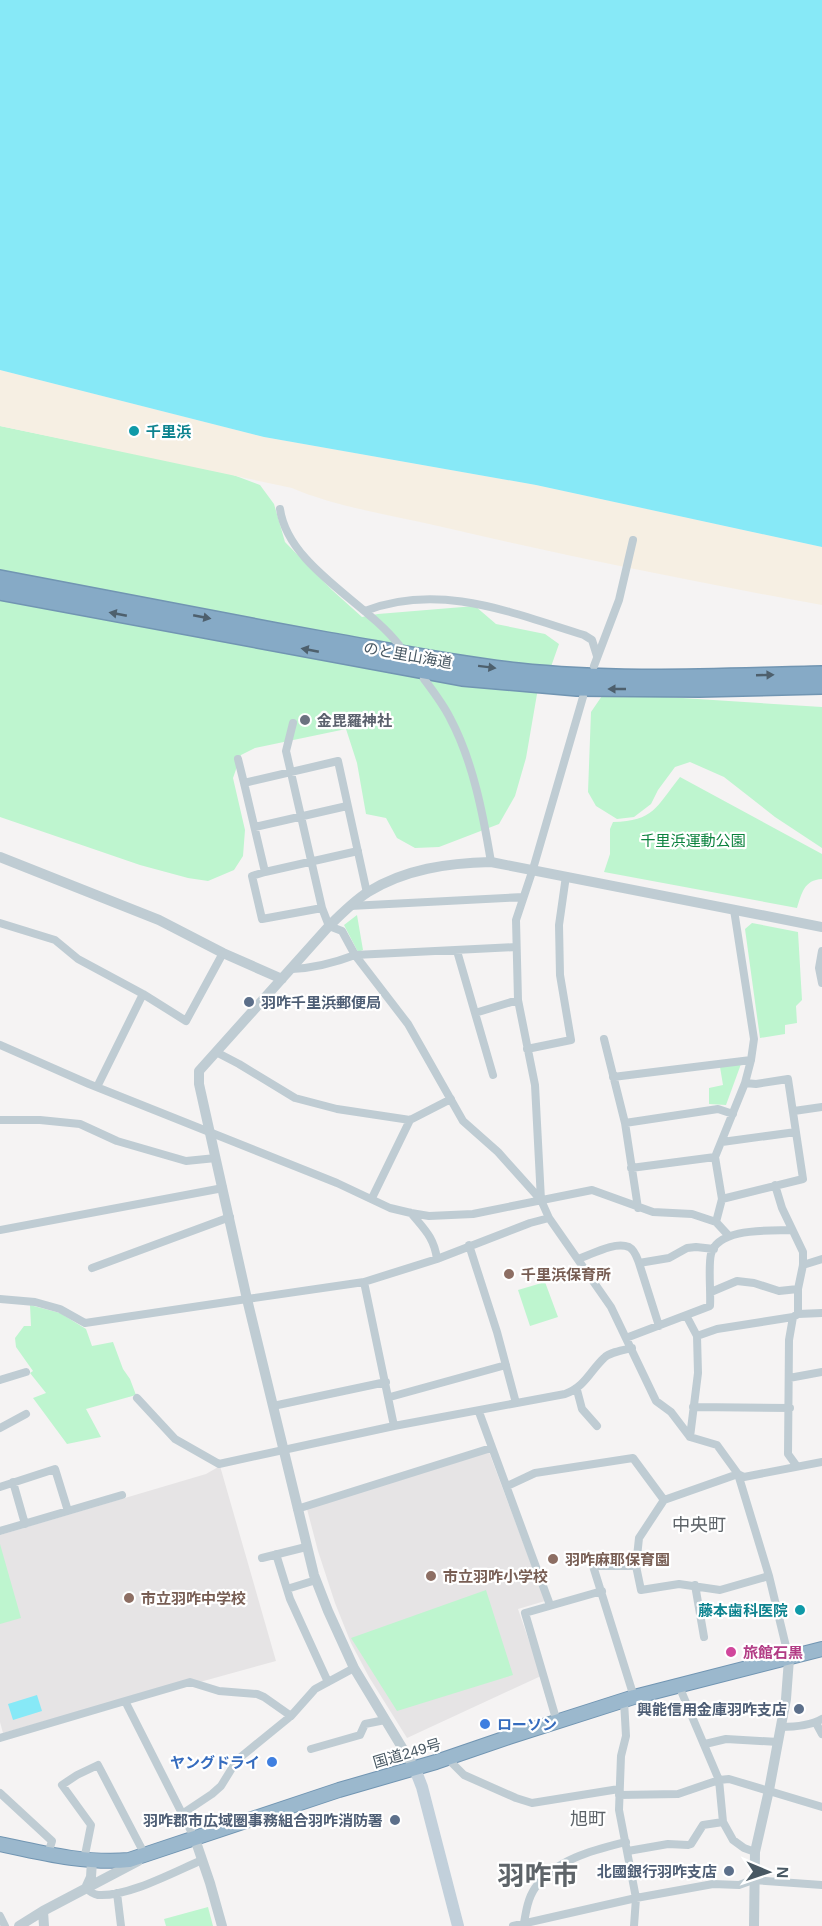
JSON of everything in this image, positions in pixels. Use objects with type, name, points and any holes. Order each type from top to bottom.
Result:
[{"type":"highway","name":"のと里山海道","points":[[0,578],[460,664],[577,676],[685,678],[822,674]]},
{"type":"highway","name":"のと里山海道","points":[[0,592],[462,678],[577,688],[699,689],[822,686]]},
{"type":"highway","name":"国道249号","points":[[0,1844],[88,1861],[129,1860],[328,1794],[448,1759],[629,1699],[789,1659],[822,1648]]},
{"type":"main road","points":[[415,1769],[422,1786],[458,1926]]},
{"type":"street","points":[[280,510],[288,538],[298,550],[389,632],[399,645]]},
{"type":"street","points":[[594,666],[619,600],[633,540]]},
{"type":"street","points":[[365,611],[380,605],[430,598],[476,603],[584,635],[594,643],[597,656]]},
{"type":"street","points":[[424,679],[450,717],[462,746],[485,826],[491,862]]},
{"type":"street","points":[[541,1200],[535,1085],[518,1000],[516,920],[583,697]]},
{"type":"street","points":[[293,723],[286,748],[322,908],[329,926],[342,931],[355,955],[408,1024],[463,1121],[498,1152],[541,1200],[549,1218],[611,1307],[656,1401],[671,1412],[690,1437],[717,1445],[738,1474],[769,1576],[789,1659],[786,1699],[770,1790],[755,1852],[754,1926]]},
{"type":"street","points":[[238,759],[265,872]]},
{"type":"street","points":[[244,783],[338,761],[367,892]]},
{"type":"street","points":[[255,827],[347,806]]},
{"type":"street","points":[[322,908],[262,919],[252,876],[358,851]]},
{"type":"street","points":[[0,857],[159,920],[223,954],[282,979]]},
{"type":"street","points":[[415,1769],[354,1668],[327,1611],[316,1580],[306,1547],[247,1299],[198,1076],[199,1071],[329,926],[350,906],[367,892],[406,874],[436,866],[461,862],[491,862],[822,927]]},
{"type":"street","points":[[527,1049],[571,1040],[560,975],[559,926],[566,876]]},
{"type":"street","points":[[350,906],[523,897]]},
{"type":"street","points":[[716,1222],[722,1199],[715,1157],[745,1083],[754,1039],[734,910]]},
{"type":"street","points":[[0,923],[55,940],[78,959],[143,994],[186,1021],[223,954]]},
{"type":"street","points":[[292,969],[309,969],[355,955],[516,947]]},
{"type":"street","points":[[457,951],[493,1075]]},
{"type":"street","points":[[822,951],[819,968],[822,983]]},
{"type":"street","points":[[97,1087],[143,994]]},
{"type":"street","points":[[476,1013],[518,1000]]},
{"type":"street","points":[[604,1039],[625,1123],[638,1208]]},
{"type":"street","points":[[0,1045],[97,1087],[372,1198],[390,1208],[429,1216],[473,1214],[592,1190],[653,1212],[692,1214],[716,1222],[728,1235]]},
{"type":"street","points":[[216,1052],[295,1098],[337,1109],[410,1120],[451,1099]]},
{"type":"street","points":[[613,1077],[751,1060]]},
{"type":"street","points":[[722,1199],[803,1179],[788,1079],[756,1084],[745,1083]]},
{"type":"street","points":[[794,1110],[822,1107]]},
{"type":"street","points":[[625,1123],[718,1109],[733,1114]]},
{"type":"street","points":[[0,1120],[40,1120],[80,1124],[117,1141],[186,1161],[216,1158]]},
{"type":"street","points":[[372,1198],[410,1120]]},
{"type":"street","points":[[722,1142],[796,1132]]},
{"type":"street","points":[[632,1168],[715,1157]]},
{"type":"street","points":[[775,1185],[803,1252],[796,1315],[789,1340],[788,1454],[796,1466]]},
{"type":"street","points":[[0,1230],[223,1188]]},
{"type":"street","points":[[411,1213],[432,1238],[437,1259]]},
{"type":"street","points":[[92,1268],[230,1217]]},
{"type":"street","points":[[0,1299],[35,1302],[60,1309],[85,1323],[364,1282],[437,1259],[470,1245],[549,1218]]},
{"type":"street","points":[[626,1338],[687,1317],[710,1306],[711,1254],[718,1242],[728,1235],[792,1230]]},
{"type":"street","points":[[470,1245],[516,1403]]},
{"type":"street","points":[[578,1259],[615,1246],[629,1247],[635,1253],[639,1263],[659,1326]]},
{"type":"street","points":[[639,1263],[669,1258],[687,1248],[714,1250]]},
{"type":"street","points":[[803,1265],[822,1259]]},
{"type":"street","points":[[711,1292],[737,1281],[754,1283],[779,1291],[798,1289]]},
{"type":"street","points":[[364,1282],[390,1397],[394,1426]]},
{"type":"street","points":[[697,1336],[717,1329],[796,1315],[822,1313]]},
{"type":"street","points":[[687,1317],[697,1336],[698,1373],[690,1437]]},
{"type":"street","points":[[136,1398],[175,1439],[219,1464],[394,1426],[566,1394],[577,1390],[605,1356],[632,1348]]},
{"type":"street","points":[[390,1397],[506,1365]]},
{"type":"street","points":[[0,1380],[26,1372]]},
{"type":"street","points":[[789,1378],[822,1372]]},
{"type":"street","points":[[273,1406],[386,1382]]},
{"type":"street","points":[[577,1390],[582,1409],[597,1426]]},
{"type":"street","points":[[693,1407],[790,1408]]},
{"type":"street","points":[[479,1412],[550,1605]]},
{"type":"street","points":[[0,1428],[26,1414]]},
{"type":"street","points":[[297,1509],[491,1448]]},
{"type":"street","points":[[507,1486],[535,1473],[633,1458],[664,1500]]},
{"type":"street","points":[[769,1576],[720,1590],[679,1584],[642,1590],[636,1566],[639,1538],[664,1500],[738,1474],[744,1477],[822,1462],[822,1470]]},
{"type":"street","points":[[0,1486],[55,1469],[69,1511]]},
{"type":"street","points":[[13,1482],[26,1524]]},
{"type":"street","points":[[0,1531],[122,1495]]},
{"type":"street","points":[[262,1558],[306,1547]]},
{"type":"street","points":[[276,1554],[287,1589],[328,1682]]},
{"type":"street","points":[[634,1926],[636,1898],[619,1810],[621,1756],[626,1736],[629,1699],[602,1591],[593,1566],[636,1566]]},
{"type":"street","points":[[287,1589],[316,1580]]},
{"type":"street","points":[[695,1585],[704,1637]]},
{"type":"street","points":[[556,1722],[525,1613],[602,1591]]},
{"type":"street","points":[[182,1814],[221,1786],[237,1760],[291,1716],[315,1689],[354,1668]]},
{"type":"street","points":[[0,1738],[190,1682],[219,1691],[257,1694],[291,1716]]},
{"type":"street","points":[[679,1686],[718,1780],[723,1822],[733,1840],[755,1852]]},
{"type":"street","points":[[125,1701],[195,1839],[222,1926]]},
{"type":"street","points":[[311,1749],[360,1735],[365,1724],[385,1720]]},
{"type":"street","points":[[781,1727],[793,1727],[819,1721],[822,1734]]},
{"type":"street","points":[[705,1744],[726,1739],[778,1742]]},
{"type":"street","points":[[448,1759],[464,1775],[532,1803],[619,1792],[678,1794],[718,1780],[737,1780],[822,1807]]},
{"type":"street","points":[[19,1926],[151,1853],[98,1765],[62,1785],[91,1825],[88,1861],[91,1877],[86,1888]]},
{"type":"street","points":[[0,1793],[52,1841],[48,1854]]},
{"type":"street","points":[[524,1923],[527,1905],[536,1887],[557,1868],[587,1852],[627,1846],[688,1845],[703,1825],[723,1822]]},
{"type":"street","points":[[86,1888],[97,1895],[117,1893],[149,1883],[201,1860]]},
{"type":"street","points":[[513,1926],[636,1898],[714,1884],[739,1885],[753,1880],[822,1885]]},
{"type":"street","points":[[117,1893],[122,1926]]},
{"type":"street","points":[[43,1911],[44,1926]]},
{"type":"street","points":[[0,1916],[5,1926]]},
{"type":"shaded area","name":"市立羽咋小学校","points":[[489,1452],[545,1601],[518,1609],[541,1676],[407,1738],[351,1643],[335,1603],[307,1509]]},
{"type":"shaded area","name":"市立羽咋中学校","points":[[220,1466],[276,1661],[200,1682],[189,1680],[3,1733],[0,1722],[0,1535],[206,1474]]},
{"type":"green space","points":[[0,426],[228,473],[260,485],[274,504],[285,542],[362,617],[475,606],[496,624],[545,634],[559,644],[547,678],[537,694],[526,758],[515,796],[499,824],[439,847],[415,848],[397,838],[386,818],[366,814],[357,763],[346,729],[255,748],[241,755],[233,778],[245,830],[243,856],[234,870],[208,881],[140,865],[0,817]]},
{"type":"green space","points":[[604,693],[822,707],[822,848],[775,817],[724,777],[690,762],[675,767],[651,804],[634,817],[617,819],[596,806],[588,792],[591,712]]},
{"type":"green space","name":"千里浜運動公園","points":[[680,777],[822,854],[822,879],[807,885],[797,908],[604,872],[610,854],[610,829],[613,822],[637,819],[646,815],[659,804]]},
{"type":"green space","points":[[357,915],[363,950],[358,952],[344,925]]},
{"type":"green space","points":[[752,923],[798,932],[802,1000],[796,1006],[797,1023],[785,1025],[785,1034],[760,1038],[745,929]]},
{"type":"green space","points":[[741,1064],[726,1105],[709,1104],[709,1088],[723,1085],[720,1067]]},
{"type":"green space","points":[[545,1282],[558,1317],[530,1326],[518,1290]]},
{"type":"green space","points":[[30,1305],[60,1313],[86,1329],[92,1346],[113,1342],[136,1395],[86,1409],[101,1437],[67,1444],[33,1398],[46,1393],[30,1373],[33,1371],[16,1347],[15,1338],[24,1326],[31,1326]]},
{"type":"green space","points":[[0,1544],[21,1618],[0,1624]]},
{"type":"green space","points":[[486,1590],[513,1675],[397,1711],[351,1638]]},
{"type":"green space","points":[[208,1907],[213,1926],[166,1926],[164,1919]]},
{"type":"sand","points":[[0,370],[264,437],[536,485],[822,547],[822,605],[534,548],[345,505],[292,488],[0,426]]},
{"type":"water","points":[[0,0],[822,0],[822,547],[536,485],[264,437],[0,370]]},
{"type":"water","points":[[37,1695],[42,1711],[13,1720],[8,1704]]},
{"type":"place","name":"千里浜","points":[[134,431]]},
{"type":"place","name":"金毘羅神社","points":[[305,720]]},
{"type":"place","name":"羽咋千里浜郵便局","points":[[249,1002]]},
{"type":"place","name":"千里浜保育所","points":[[509,1274]]},
{"type":"place","name":"羽咋麻耶保育園","points":[[553,1559]]},
{"type":"place","name":"市立羽咋小学校","points":[[431,1576]]},
{"type":"place","name":"市立羽咋中学校","points":[[129,1598]]},
{"type":"place","name":"藤本歯科医院","points":[[800,1610]]},
{"type":"place","name":"旅館石黒","points":[[731,1652]]},
{"type":"place","name":"興能信用金庫羽咋支店","points":[[799,1709]]},
{"type":"place","name":"ローソン","points":[[485,1724]]},
{"type":"place","name":"ヤングドライ","points":[[272,1762]]},
{"type":"place","name":"羽咋郡市広域圏事務組合羽咋消防署","points":[[395,1820]]},
{"type":"place","name":"北國銀行羽咋支店","points":[[729,1871]]},
{"type":"district","name":"中央町","points":[[699,1525]]},
{"type":"district","name":"旭町","points":[[588,1819]]},
{"type":"district","name":"羽咋市","points":[[538,1876]]}]
